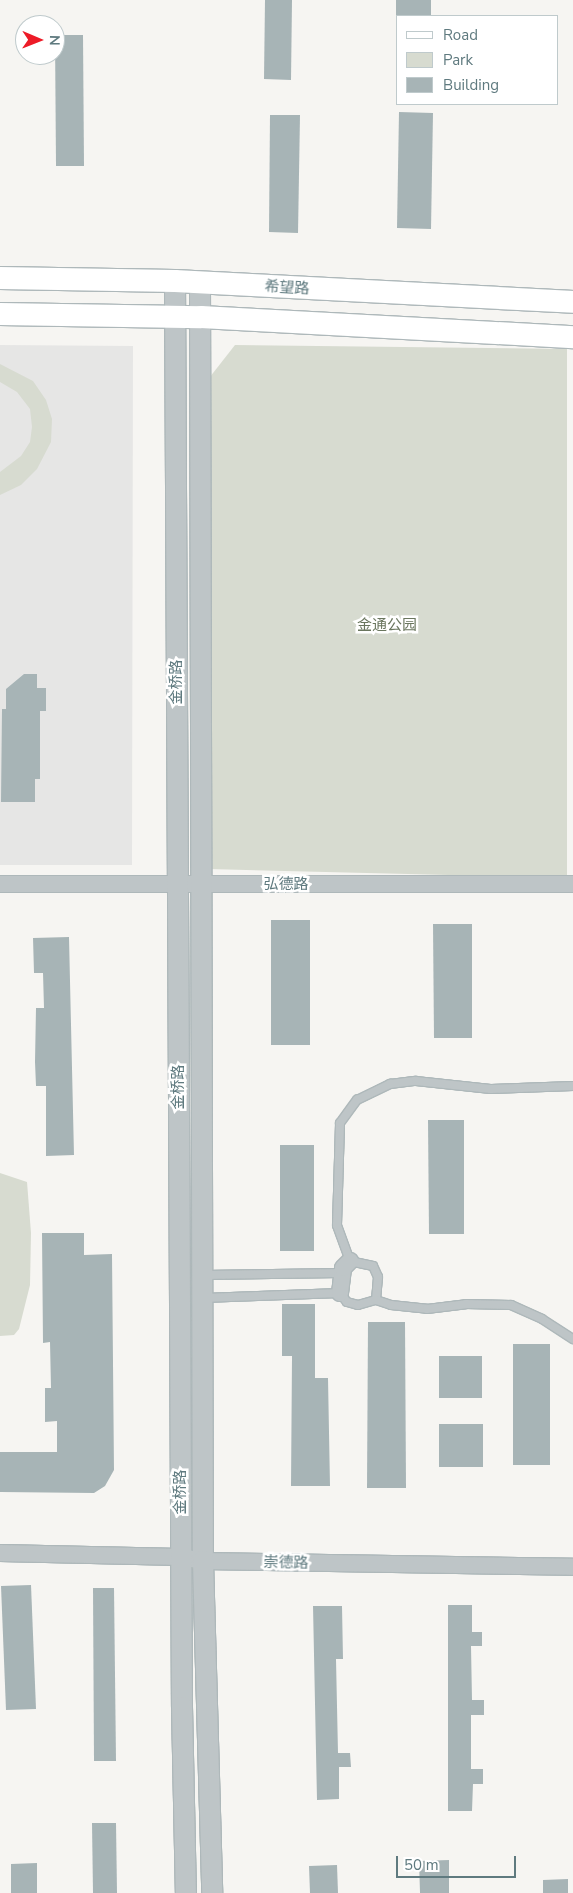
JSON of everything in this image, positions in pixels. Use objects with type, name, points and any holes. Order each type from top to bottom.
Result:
[{"type":"main road","name":"希望路","points":[[0,278],[175,281],[200,284],[573,302]]},
{"type":"main road","points":[[0,314],[201,317],[573,337]]},
{"type":"street","name":"金桥路","points":[[175,281],[181,1557],[186,1893]]},
{"type":"street","name":"金桥路","points":[[200,284],[203,1561],[212,1893]]},
{"type":"street","name":"弘德路","points":[[0,884],[573,884]]},
{"type":"street","points":[[340,1293],[346,1267]]},
{"type":"street","name":"崇德路","points":[[0,1553],[181,1557],[203,1561],[573,1567]]},
{"type":"lane","points":[[346,1267],[337,1225],[340,1123],[357,1100],[390,1084],[416,1081],[491,1089],[573,1086]]},
{"type":"lane","points":[[203,1275],[373,1266],[378,1277],[376,1300]]},
{"type":"lane","points":[[203,1298],[340,1293],[347,1302],[358,1305],[376,1300],[391,1305],[427,1309],[466,1304],[511,1305],[542,1319],[573,1339]]},
{"type":"shaded area","points":[[0,345],[133,346],[132,865],[0,865]]},
{"type":"green space","name":"金通公园","points":[[235,345],[567,349],[567,878],[208,869],[206,382]]},
{"type":"green space","points":[[0,364],[33,381],[46,400],[52,419],[51,442],[37,469],[21,485],[0,495],[0,472],[21,456],[30,442],[32,427],[30,409],[17,392],[0,382]]},
{"type":"green space","points":[[0,1173],[27,1182],[31,1233],[30,1285],[19,1329],[14,1335],[0,1336]]},
{"type":"building","points":[[265,0],[292,0],[291,80],[264,79]]},
{"type":"building","points":[[396,0],[431,0],[431,15],[396,15]]},
{"type":"building","points":[[65,35],[83,35],[84,166],[56,166],[55,65],[65,65]]},
{"type":"building","points":[[399,112],[433,113],[431,229],[397,228]]},
{"type":"building","points":[[270,115],[300,115],[298,233],[269,232]]},
{"type":"building","points":[[24,674],[37,674],[37,688],[46,688],[46,711],[40,711],[40,779],[35,779],[35,802],[1,802],[2,709],[6,709],[6,689]]},
{"type":"building","points":[[271,920],[310,920],[310,1045],[271,1045]]},
{"type":"building","points":[[433,924],[472,924],[472,1038],[434,1038]]},
{"type":"building","points":[[69,937],[74,1155],[46,1156],[46,1086],[36,1086],[35,1062],[36,1008],[44,1008],[43,973],[34,973],[33,938]]},
{"type":"building","points":[[428,1120],[464,1120],[464,1234],[429,1234]]},
{"type":"building","points":[[280,1145],[314,1145],[314,1251],[280,1251]]},
{"type":"building","points":[[42,1233],[84,1233],[84,1255],[112,1254],[114,1470],[105,1486],[94,1493],[0,1492],[0,1452],[57,1452],[57,1421],[45,1422],[45,1388],[51,1388],[50,1342],[43,1343]]},
{"type":"building","points":[[282,1304],[315,1304],[315,1378],[328,1378],[330,1486],[291,1486],[292,1356],[282,1356]]},
{"type":"building","points":[[368,1322],[405,1322],[406,1488],[367,1488]]},
{"type":"building","points":[[513,1344],[550,1344],[550,1465],[513,1465]]},
{"type":"building","points":[[439,1356],[482,1356],[482,1398],[439,1398]]},
{"type":"building","points":[[439,1424],[483,1424],[483,1467],[439,1467]]},
{"type":"building","points":[[31,1585],[36,1709],[6,1710],[1,1586]]},
{"type":"building","points":[[93,1588],[114,1588],[116,1761],[94,1761]]},
{"type":"building","points":[[448,1605],[472,1605],[472,1632],[482,1632],[482,1646],[471,1646],[472,1700],[484,1700],[484,1715],[471,1715],[471,1769],[483,1769],[483,1784],[473,1784],[472,1811],[448,1811]]},
{"type":"building","points":[[313,1606],[342,1606],[343,1659],[336,1659],[338,1753],[350,1753],[351,1767],[339,1767],[339,1799],[317,1800]]},
{"type":"building","points":[[92,1823],[116,1823],[117,1893],[93,1893]]},
{"type":"building","points":[[449,1860],[449,1893],[420,1893],[419,1861]]},
{"type":"building","points":[[37,1863],[37,1893],[11,1893],[11,1864]]},
{"type":"building","points":[[337,1865],[338,1893],[310,1893],[309,1866]]},
{"type":"building","points":[[568,1879],[568,1893],[543,1893],[543,1880]]}]
